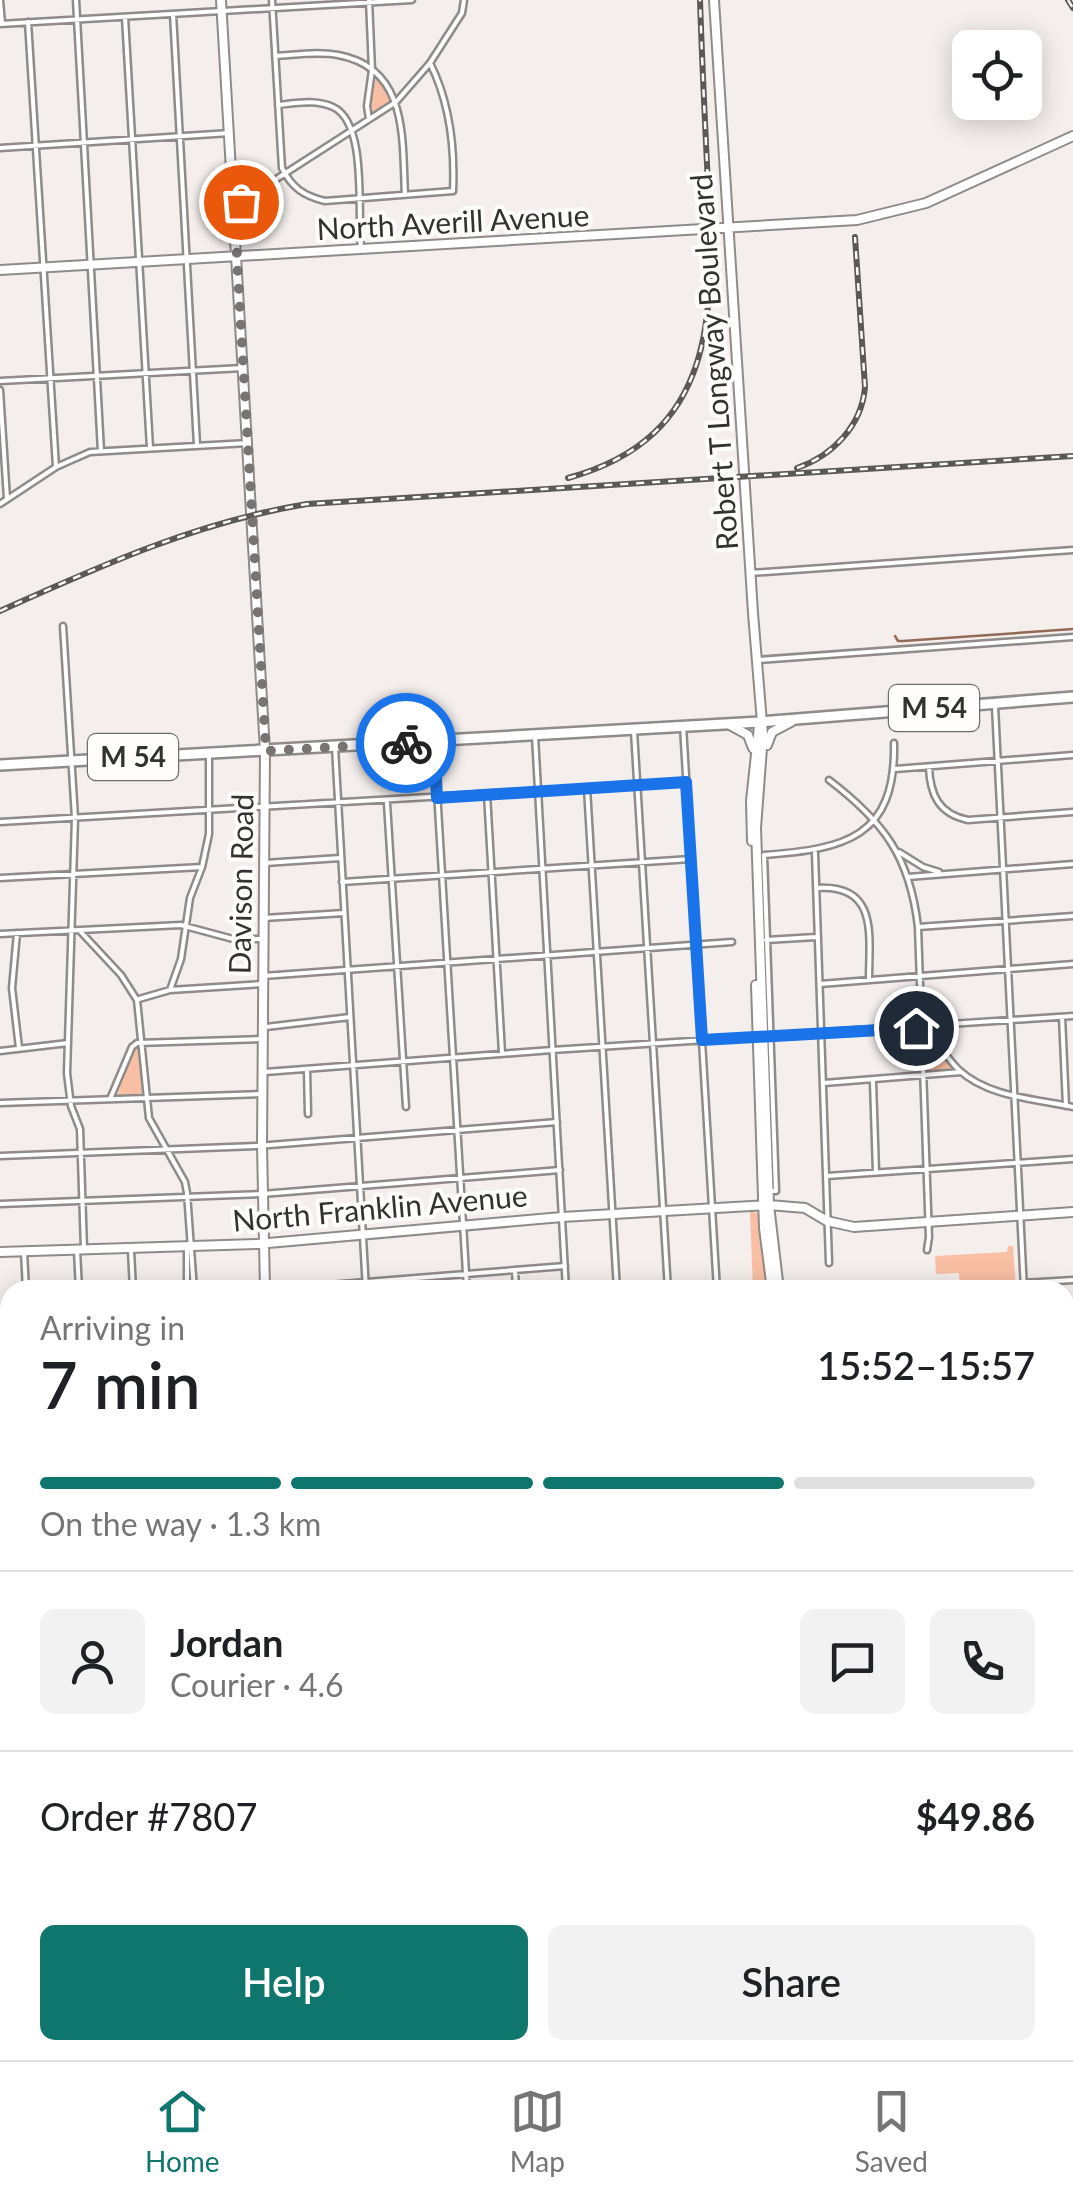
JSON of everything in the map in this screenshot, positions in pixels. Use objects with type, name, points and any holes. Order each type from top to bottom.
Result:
[{"type":"main road","name":"M 54","points":[[0,765],[796,720],[1073,697]]},
{"type":"street","points":[[0,0],[1,24],[412,0]]},
{"type":"street","points":[[76,0],[102,451]]},
{"type":"street","name":"Davison Road","points":[[222,0],[266,751],[262,1027],[265,1280]]},
{"type":"street","points":[[272,0],[285,174],[296,189],[309,197],[325,201],[453,191],[450,114],[430,62]]},
{"type":"street","points":[[235,206],[396,102],[430,62],[462,14],[464,0]]},
{"type":"street","name":"Robert T Longway Boulevard","points":[[714,0],[763,754],[754,833]]},
{"type":"street","points":[[369,1],[369,120]]},
{"type":"street","points":[[173,14],[197,445]]},
{"type":"street","points":[[124,17],[150,448]]},
{"type":"street","points":[[28,22],[56,467]]},
{"type":"street","points":[[275,56],[335,54],[372,70],[396,102],[405,195]]},
{"type":"street","points":[[278,104],[330,105],[341,112],[354,131],[361,251]]},
{"type":"street","points":[[0,148],[230,134]]},
{"type":"street","name":"North Averill Avenue","points":[[0,270],[857,220],[898,212],[943,196],[1073,136]]},
{"type":"street","points":[[0,381],[243,368]]},
{"type":"street","points":[[0,390],[7,499]]},
{"type":"street","points":[[0,504],[56,467],[102,451],[248,443]]},
{"type":"street","points":[[750,573],[1073,550]]},
{"type":"street","points":[[63,626],[75,818],[68,1044],[70,1101],[80,1129],[82,1153],[80,1280]]},
{"type":"street","points":[[758,660],[1073,636]]},
{"type":"street","points":[[995,703],[1023,1280]]},
{"type":"street","points":[[763,754],[772,732],[796,720]]},
{"type":"street","name":"Robert T Longway Boulevard","points":[[760,722],[751,801],[764,1036],[769,1191],[766,1205]]},
{"type":"street","points":[[726,724],[750,738],[755,768]]},
{"type":"street","points":[[683,725],[717,1280]]},
{"type":"street","points":[[634,729],[667,1280]]},
{"type":"street","points":[[535,735],[566,1280]]},
{"type":"street","points":[[434,741],[466,1280]]},
{"type":"street","points":[[764,1036],[764,856],[815,851],[850,840],[876,818],[895,769],[894,743]]},
{"type":"street","points":[[335,747],[366,1280]]},
{"type":"street","points":[[170,990],[209,834],[209,753]]},
{"type":"street","points":[[895,769],[1073,755]]},
{"type":"street","points":[[929,767],[931,788],[944,810],[968,820],[1073,812]]},
{"type":"street","points":[[829,780],[876,818],[898,852],[908,877],[918,928],[927,1250]]},
{"type":"street","points":[[0,822],[686,782]]},
{"type":"street","points":[[587,788],[616,1280]]},
{"type":"street","points":[[487,794],[502,1053]]},
{"type":"street","points":[[387,801],[406,1107]]},
{"type":"street","points":[[815,851],[830,1263]]},
{"type":"street","points":[[898,852],[944,874]]},
{"type":"street","points":[[264,863],[340,858]]},
{"type":"street","points":[[341,882],[691,859]]},
{"type":"street","points":[[908,877],[1073,864]]},
{"type":"street","points":[[0,878],[202,867]]},
{"type":"street","points":[[817,888],[838,888],[861,902],[868,924],[870,980]]},
{"type":"street","points":[[264,918],[344,913]]},
{"type":"street","points":[[918,928],[1073,916]]},
{"type":"street","points":[[0,934],[185,926],[233,938],[264,940]]},
{"type":"street","points":[[80,931],[121,975],[137,1000],[150,1123],[185,1182],[190,1280]]},
{"type":"street","points":[[16,932],[12,988],[19,1048]]},
{"type":"street","points":[[766,940],[818,937]]},
{"type":"street","points":[[137,1000],[170,990],[347,969],[732,942]]},
{"type":"street","points":[[820,984],[1073,964]]},
{"type":"street","points":[[262,1072],[1073,1016]]},
{"type":"street","points":[[262,1027],[350,1017]]},
{"type":"street","points":[[1062,1017],[1066,1106]]},
{"type":"street","points":[[922,1028],[961,1072],[985,1087],[1073,1108]]},
{"type":"street","name":"Robert T Longway Boulevard","points":[[764,1036],[766,1205],[775,1280]]},
{"type":"street","points":[[110,1099],[132,1047],[142,1043],[262,1039]]},
{"type":"street","points":[[0,1051],[68,1044]]},
{"type":"street","points":[[1064,1067],[1073,1066]]},
{"type":"street","points":[[307,1069],[308,1114]]},
{"type":"street","points":[[824,1082],[961,1072]]},
{"type":"street","points":[[873,1080],[876,1172]]},
{"type":"street","points":[[0,1103],[262,1094]]},
{"type":"street","points":[[0,1156],[262,1145],[557,1122]]},
{"type":"street","points":[[826,1176],[1073,1158]]},
{"type":"street","points":[[0,1204],[262,1194],[560,1170]]},
{"type":"street","name":"North Franklin Avenue","points":[[0,1252],[262,1242],[766,1205],[805,1208],[828,1221],[854,1227],[1073,1212]]},
{"type":"street","points":[[131,1248],[133,1280]]},
{"type":"street","points":[[24,1251],[25,1280]]},
{"type":"street","points":[[391,1280],[565,1266]]},
{"type":"street","points":[[515,1270],[516,1280]]},
{"type":"shaded area","points":[[376,77],[393,99],[373,115],[369,112]]},
{"type":"shaded area","points":[[928,1035],[954,1067],[952,1071],[927,1072]]},
{"type":"shaded area","points":[[139,1046],[144,1093],[117,1096],[133,1050]]},
{"type":"shaded area","points":[[750,1211],[761,1214],[768,1280],[753,1280]]},
{"type":"shaded area","points":[[1008,1246],[1013,1246],[1015,1280],[959,1280],[959,1273],[936,1274],[935,1256],[1007,1252]]},
{"type":"waterway","points":[[895,636],[903,641],[1073,629]]},
{"type":"railway","points":[[568,478],[617,459],[654,433],[680,401],[696,364],[706,323],[710,279],[700,0]]},
{"type":"railway","points":[[1068,0],[1073,8]]},
{"type":"railway","points":[[797,468],[822,456],[843,438],[863,401],[855,237]]},
{"type":"railway","points":[[0,611],[188,534],[307,504],[1073,456]]},
{"type":"way so far","points":[[241,202],[235,206],[237,258],[266,751],[406,743]]},
{"type":"route","points":[[406,743],[434,741],[437,798],[686,782],[702,1040],[916,1028]]}]
